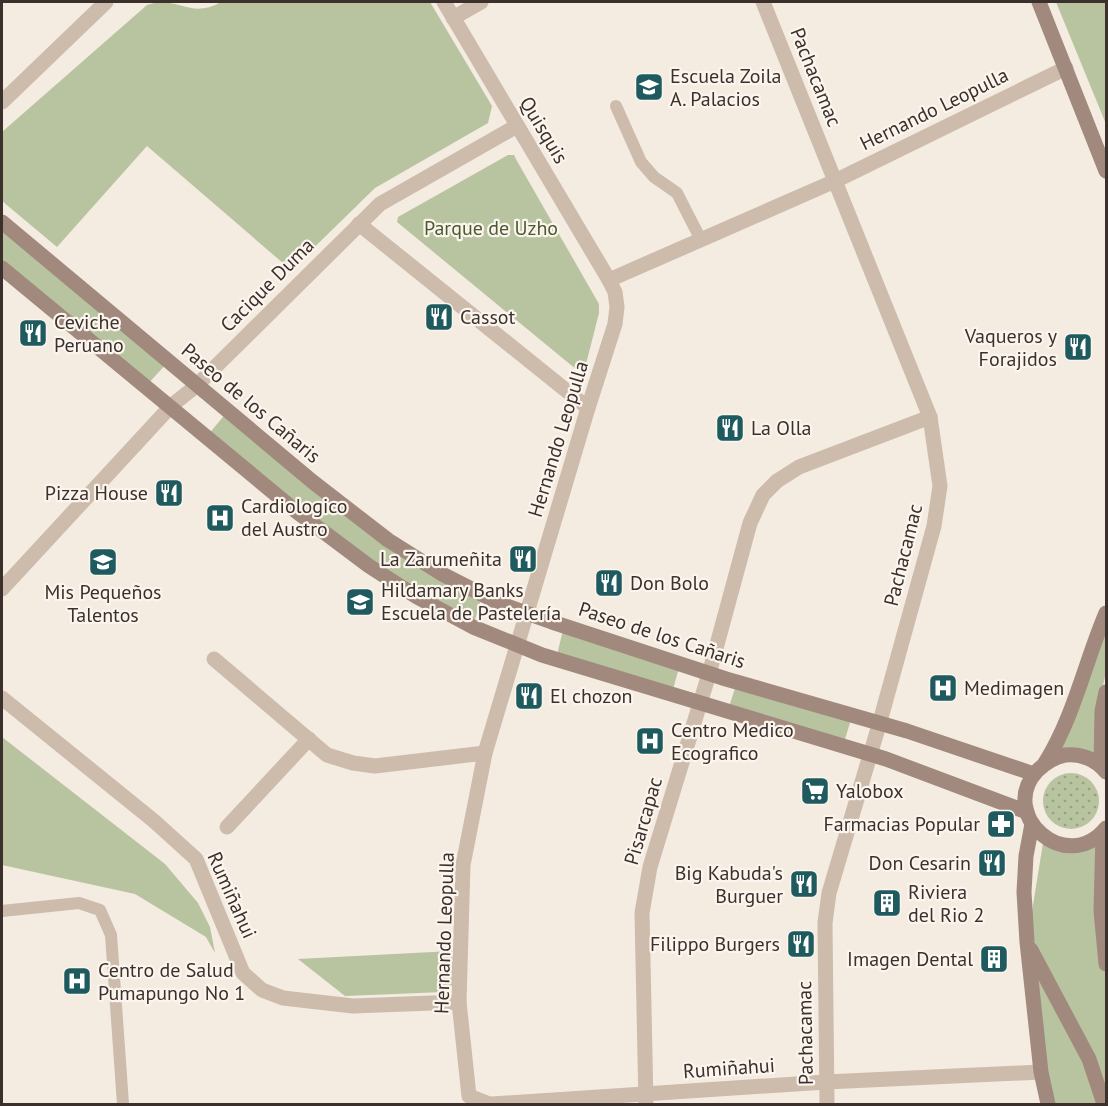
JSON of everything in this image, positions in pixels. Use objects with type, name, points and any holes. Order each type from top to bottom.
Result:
[{"type":"main road","points":[[1039,2],[1107,171]]},
{"type":"main road","name":"Paseo de los Cañaris","points":[[2,222],[314,482],[388,540],[452,579],[501,604],[527,614],[709,674],[879,725],[1039,769]]},
{"type":"main road","points":[[2,268],[297,512],[369,566],[417,597],[473,627],[518,646],[870,754],[1030,818],[1044,837],[1062,845],[1081,845],[1094,840],[1105,830]]},
{"type":"main road","points":[[1048,1104],[1041,1072],[1027,942],[1024,892],[1030,818],[1026,799],[1028,786],[1060,736],[1107,613]]},
{"type":"main road","points":[[1105,769],[1102,711],[1107,692]]},
{"type":"main road","points":[[1039,769],[1057,757],[1073,755],[1088,758],[1105,769]]},
{"type":"main road","points":[[1105,830],[1101,911],[1107,964]]},
{"type":"main road","points":[[1027,942],[1089,1059],[1104,1104]]},
{"type":"street","points":[[2,102],[106,2]]},
{"type":"street","name":"Quisquis","points":[[444,2],[609,280]]},
{"type":"street","points":[[453,18],[481,2]]},
{"type":"street","name":"Pachacamac","points":[[763,2],[930,417],[940,486],[934,526],[879,725],[829,893],[825,923],[827,1104]]},
{"type":"street","name":"Hernando Leopulla","points":[[486,1103],[469,1096],[459,1002],[464,865],[485,753],[615,324],[617,307],[615,292],[609,280],[835,182],[1066,68]]},
{"type":"street","name":"Cacique Duma","points":[[2,589],[171,406],[196,386],[380,204],[517,126]]},
{"type":"street","points":[[359,224],[588,408]]},
{"type":"street","name":"Pisarcapac","points":[[646,1100],[642,913],[650,867],[709,674],[750,523],[763,495],[777,481],[799,467],[930,417]]},
{"type":"street","points":[[214,659],[327,754],[353,763],[375,766],[485,753]]},
{"type":"street","name":"Rumiñahui","points":[[2,698],[154,821],[196,859],[243,973],[262,990],[283,998],[353,1006],[459,1002]]},
{"type":"street","points":[[227,827],[309,739]]},
{"type":"street","name":"Rumiñahui","points":[[486,1103],[646,1100],[826,1082],[1041,1072]]},
{"type":"lane","points":[[616,106],[641,162],[654,177],[677,193],[701,240]]},
{"type":"lane","points":[[2,911],[79,903],[100,910],[111,935],[123,1104]]},
{"type":"green space","points":[[158,2],[196,9],[221,2],[430,2],[492,106],[488,123],[375,188],[291,270],[147,146],[57,247],[2,201],[2,132],[147,5]]},
{"type":"green space","points":[[1056,2],[1106,2],[1106,124]]},
{"type":"green space","name":"Parque de Uzho","points":[[508,155],[514,155],[599,304],[599,313],[586,364],[582,370],[577,370],[397,222],[398,217]]},
{"type":"green space","points":[[2,222],[168,362],[146,386],[2,268]]},
{"type":"green space","points":[[228,411],[313,482],[482,595],[473,627],[417,597],[207,436]]},
{"type":"green space","points":[[1106,623],[1106,672],[1099,703],[1097,757],[1056,753]]},
{"type":"green space","points":[[564,626],[680,664],[672,693],[556,659]]},
{"type":"green space","points":[[737,682],[852,716],[843,746],[728,710]]},
{"type":"green space","points":[[2,737],[165,864],[198,903],[210,927],[215,953],[206,937],[135,894],[2,865]]},
{"type":"green space","points":[[1071,773],[1086,778],[1094,786],[1099,801],[1094,816],[1086,824],[1071,829],[1056,824],[1048,816],[1043,801],[1048,786],[1056,778]]},
{"type":"green space","points":[[1103,833],[1106,1103],[1048,1104],[1027,942],[1044,837],[1062,845]]},
{"type":"green space","points":[[452,951],[454,981],[444,992],[345,996],[298,959]]},
{"type":"place","name":"Escuela Zoila A. Palacios","points":[[649,87]]},
{"type":"place","name":"Cassot","points":[[439,317]]},
{"type":"place","name":"Ceviche Peruano","points":[[33,333]]},
{"type":"place","name":"Vaqueros y Forajidos","points":[[1078,347]]},
{"type":"place","name":"La Olla","points":[[730,428]]},
{"type":"place","name":"Pizza House","points":[[169,493]]},
{"type":"place","name":"Cardiologico del Austro","points":[[220,518]]},
{"type":"place","name":"La Zarumeñita","points":[[523,559]]},
{"type":"place","name":"Mis Pequeños Talentos","points":[[103,562]]},
{"type":"place","name":"Don Bolo","points":[[609,583]]},
{"type":"place","name":"Hildamary Banks Escuela de Pastelería","points":[[360,602]]},
{"type":"place","name":"Medimagen","points":[[943,688]]},
{"type":"place","name":"El chozon","points":[[529,696]]},
{"type":"place","name":"Centro Medico Ecografico","points":[[650,741]]},
{"type":"place","name":"Yalobox","points":[[815,791]]},
{"type":"place","name":"Farmacias Popular","points":[[1001,824]]},
{"type":"place","name":"Don Cesarin","points":[[992,863]]},
{"type":"place","name":"Big Kabuda's Burguer","points":[[804,884]]},
{"type":"place","name":"Riviera del Rio 2","points":[[887,903]]},
{"type":"place","name":"Filippo Burgers","points":[[801,944]]},
{"type":"place","name":"Imagen Dental","points":[[994,959]]},
{"type":"place","name":"Centro de Salud Pumapungo No 1","points":[[77,981]]}]
